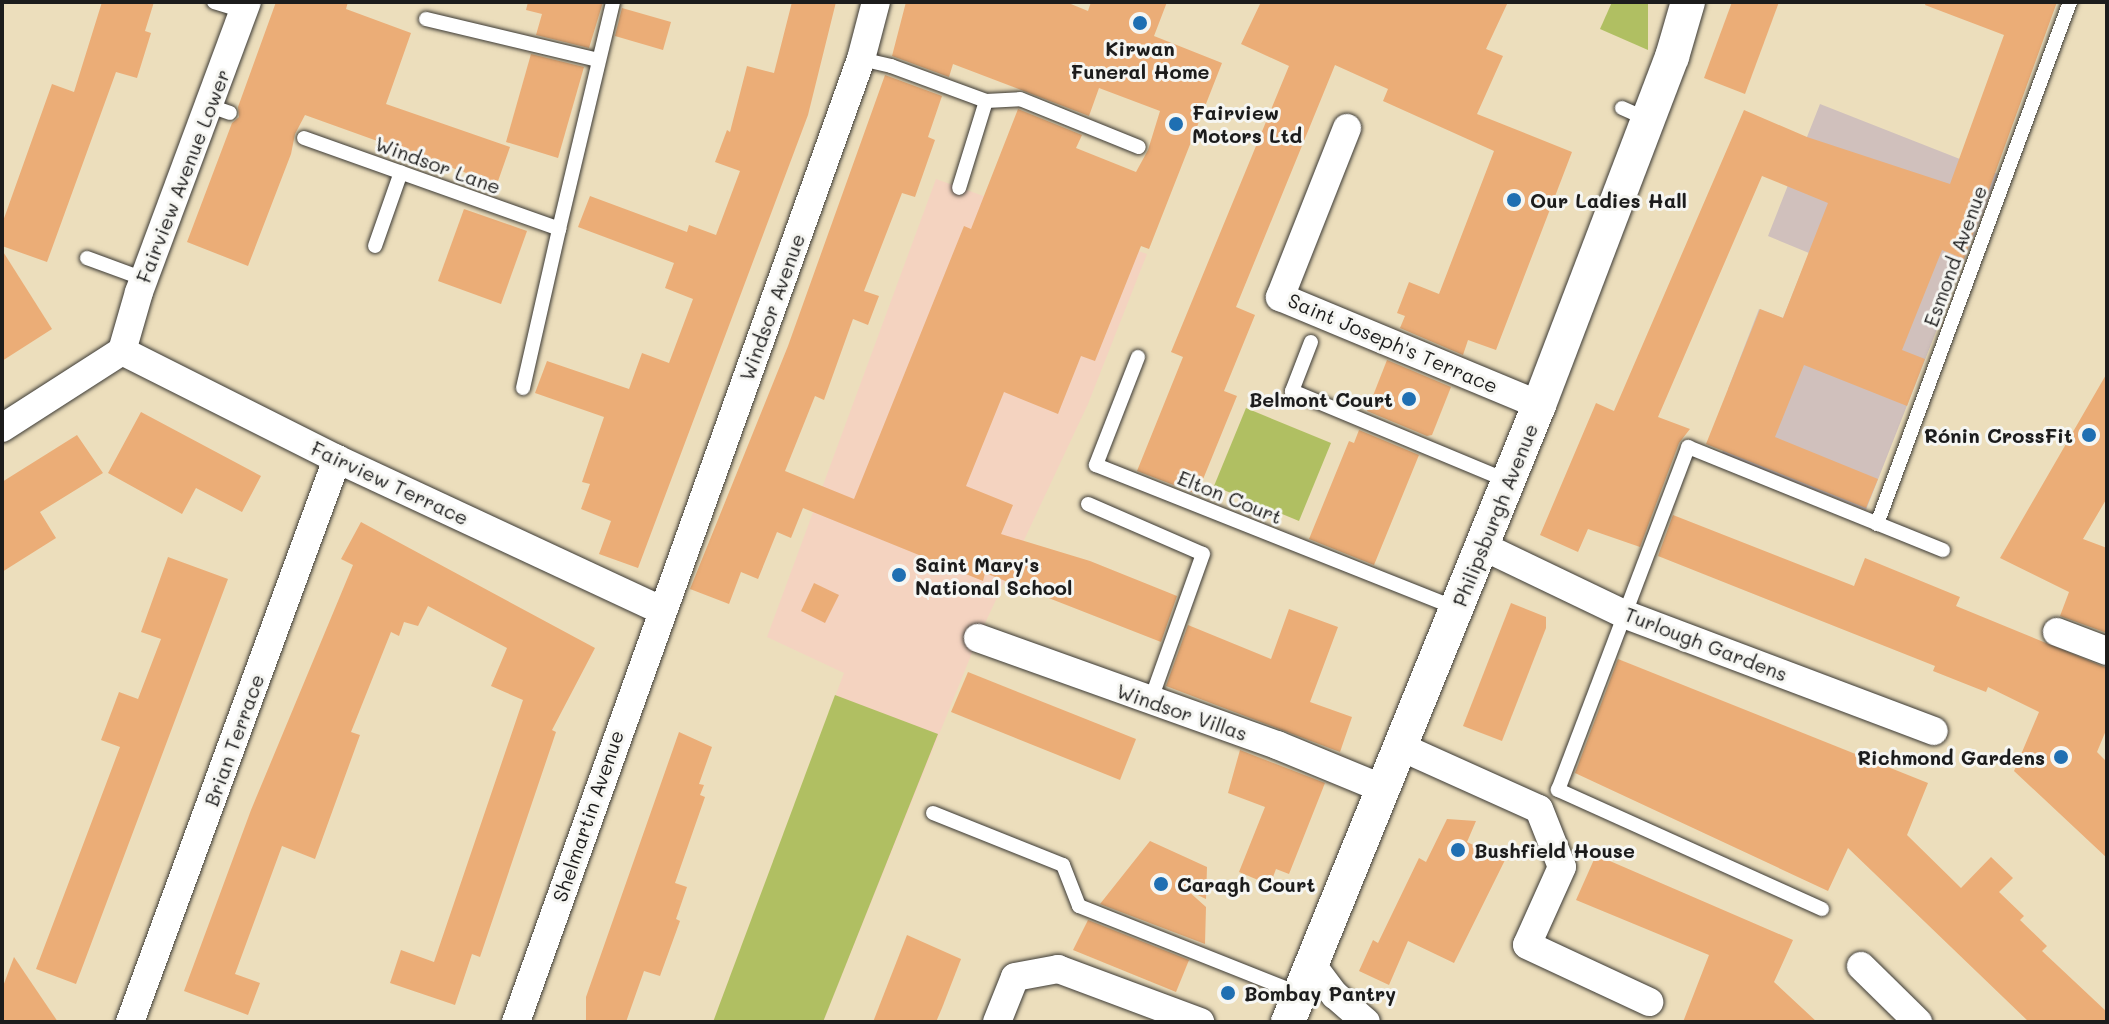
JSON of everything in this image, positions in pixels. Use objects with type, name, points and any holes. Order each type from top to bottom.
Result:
[{"type":"street","name":"Windsor Avenue","points":[[661,610],[861,59],[876,2]]},
{"type":"street","name":"Philipsburgh Avenue","points":[[1300,994],[1539,405],[1635,114],[1688,2]]},
{"type":"street","name":"Fairview Avenue Lower","points":[[122,351],[144,279],[220,110],[245,6]]},
{"type":"street","name":"Saint Joseph's Terrace","points":[[1347,128],[1280,297],[1539,405]]},
{"type":"street","name":"Fairview Terrace","points":[[122,351],[337,459],[661,610]]},
{"type":"street","points":[[2,428],[122,351]]},
{"type":"street","name":"Brian Terrace","points":[[130,1022],[337,459]]},
{"type":"street","name":"Turlough Gardens","points":[[1482,546],[1624,614],[1934,731]]},
{"type":"street","name":"Shelmartin Avenue","points":[[516,1022],[661,610]]},
{"type":"street","points":[[2057,632],[2107,651]]},
{"type":"street","name":"Windsor Villas","points":[[978,638],[1277,745],[1384,789]]},
{"type":"street","points":[[1401,747],[1539,809],[1562,867],[1527,945],[1649,1002]]},
{"type":"street","points":[[1861,966],[1918,1022]]},
{"type":"street","points":[[997,1022],[1015,977],[1058,969],[1200,1022]]},
{"type":"street","points":[[1300,994],[1335,995],[1366,1022]]},
{"type":"lane","points":[[214,2],[245,6]]},
{"type":"lane","points":[[523,388],[613,2]]},
{"type":"lane","name":"Esmond Avenue","points":[[1877,524],[2070,2]]},
{"type":"lane","points":[[426,19],[598,60]]},
{"type":"lane","points":[[861,59],[891,66],[986,101],[1020,99],[1139,147]]},
{"type":"lane","points":[[959,188],[986,101]]},
{"type":"lane","name":"Windsor Lane","points":[[304,138],[559,229]]},
{"type":"lane","points":[[375,246],[401,172]]},
{"type":"lane","points":[[87,258],[144,279]]},
{"type":"lane","points":[[1311,342],[1292,391],[1509,481]]},
{"type":"lane","name":"Elton Court","points":[[1138,357],[1096,465],[1457,608]]},
{"type":"lane","points":[[1822,909],[1558,790],[1688,447],[1943,550]]},
{"type":"lane","points":[[1088,504],[1203,554],[1150,702]]},
{"type":"lane","points":[[933,813],[1063,865],[1079,906],[1300,994]]},
{"type":"shaded area","points":[[1820,104],[1998,174],[1866,510],[1722,453],[1744,396],[1728,389],[1759,309],[1783,318],[1809,253],[1768,236]]},
{"type":"shaded area","name":"Saint Mary's National School","points":[[936,179],[1147,254],[1088,404],[978,638],[823,1022],[713,1022],[844,673],[767,637]]},
{"type":"green space","points":[[1612,2],[1648,2],[1648,50],[1600,29]]},
{"type":"green space","points":[[1246,408],[1331,443],[1299,521],[1214,486]]},
{"type":"green space","points":[[835,695],[938,734],[823,1022],[713,1022]]},
{"type":"building","points":[[102,2],[154,2],[145,31],[151,33],[137,78],[116,72],[47,262],[2,246],[2,224],[52,84],[74,92]]},
{"type":"building","points":[[276,2],[348,2],[346,9],[411,33],[386,104],[510,147],[497,184],[305,115],[295,134],[291,154],[248,266],[187,242],[232,123],[239,117],[238,107]]},
{"type":"building","points":[[528,2],[603,2],[589,48],[536,35],[542,14],[526,10]]},
{"type":"building","points":[[792,2],[836,2],[808,115],[638,568],[599,554],[611,521],[581,509],[590,484],[582,482],[604,417],[535,393],[547,361],[629,389],[642,353],[669,363],[693,299],[665,288],[674,263],[578,227],[590,196],[687,232],[689,225],[716,235],[740,171],[715,162],[727,130],[730,132],[747,66],[774,73]]},
{"type":"building","points":[[906,2],[1066,2],[1088,11],[1091,2],[1167,2],[1154,36],[1222,63],[1149,249],[1141,246],[1095,361],[1081,356],[1058,414],[1004,392],[966,486],[1013,505],[1001,534],[1090,561],[1177,596],[1161,642],[985,573],[983,581],[803,508],[791,538],[777,532],[758,579],[741,572],[729,604],[690,589],[788,346],[885,75],[942,96],[928,137],[935,140],[915,197],[902,193],[864,291],[879,296],[868,325],[853,319],[824,400],[815,396],[785,471],[854,499],[964,226],[971,229],[1018,109],[1082,135],[1076,148],[1136,172],[1148,150],[1160,111],[1099,88],[1089,116],[953,64],[949,77],[892,56]]},
{"type":"building","points":[[1261,2],[1508,2],[1486,49],[1503,56],[1477,114],[1572,152],[1496,350],[1468,340],[1463,355],[1400,328],[1405,316],[1397,313],[1409,282],[1439,294],[1494,151],[1383,101],[1388,89],[1335,65],[1236,307],[1255,315],[1224,391],[1237,396],[1197,494],[1137,471],[1183,357],[1171,352],[1289,66],[1241,44]]},
{"type":"building","points":[[1732,2],[1779,2],[1745,94],[1704,78]]},
{"type":"building","points":[[1926,2],[2057,2],[1964,259],[1942,250],[1902,350],[1925,359],[1907,406],[1804,365],[1775,437],[1878,479],[1866,508],[1706,444],[1760,309],[1783,318],[1828,203],[1762,176],[1658,417],[1690,429],[1679,443],[1640,547],[1588,529],[1578,552],[1540,535],[1596,403],[1614,411],[1744,110],[1807,137],[1950,184],[2004,35],[1925,5]]},
{"type":"building","points":[[622,8],[671,22],[663,50],[615,36]]},
{"type":"building","points":[[531,54],[584,67],[558,158],[506,142]]},
{"type":"building","points":[[464,209],[527,231],[501,304],[438,281]]},
{"type":"building","points":[[2,250],[52,329],[2,361]]},
{"type":"building","name":"Belmont Court","points":[[1387,360],[1451,387],[1432,435],[1427,436],[1367,411]]},
{"type":"building","name":"Rónin CrossFit","points":[[2107,373],[2107,498],[2083,539],[2107,548],[2107,633],[2060,616],[2069,592],[2000,558]]},
{"type":"building","points":[[141,412],[261,476],[242,512],[196,488],[182,514],[108,473]]},
{"type":"building","points":[[1359,430],[1419,455],[1374,565],[1309,539],[1349,441],[1354,443]]},
{"type":"building","points":[[77,435],[103,473],[40,512],[56,538],[2,572],[2,482]]},
{"type":"building","points":[[1673,515],[1854,586],[1865,558],[1960,597],[1956,606],[2107,668],[2107,728],[2097,752],[2107,762],[2107,858],[2014,771],[2039,712],[1988,687],[1986,692],[1933,671],[1935,666],[1658,556]]},
{"type":"building","points":[[361,522],[595,648],[552,730],[556,732],[480,957],[472,954],[455,1005],[390,983],[401,950],[434,962],[523,700],[491,686],[507,648],[428,606],[418,626],[404,622],[399,636],[391,632],[351,732],[360,735],[315,859],[282,846],[235,974],[260,983],[248,1015],[184,991],[251,810],[353,565],[341,559]]},
{"type":"building","points":[[168,557],[228,579],[76,984],[36,969],[120,747],[101,740],[119,692],[138,699],[161,639],[141,632]]},
{"type":"building","points":[[814,583],[839,595],[825,623],[801,611]]},
{"type":"building","points":[[1511,603],[1546,617],[1546,628],[1502,741],[1463,726]]},
{"type":"building","points":[[1289,609],[1338,627],[1310,702],[1352,717],[1340,752],[1166,686],[1188,625],[1271,659]]},
{"type":"building","points":[[1618,659],[1928,783],[1907,835],[1961,888],[1991,857],[2013,878],[1999,892],[2024,916],[2020,920],[2047,946],[2042,951],[2107,1012],[2107,1022],[2029,1022],[1848,848],[1828,891],[1575,773]]},
{"type":"building","points":[[968,672],[1136,739],[1120,780],[951,712]]},
{"type":"building","points":[[679,732],[712,747],[699,784],[704,785],[700,795],[705,797],[675,883],[687,887],[676,919],[680,921],[660,976],[644,971],[626,1022],[586,1022],[586,997]]},
{"type":"building","points":[[1240,750],[1325,783],[1289,874],[1276,869],[1270,885],[1239,872],[1265,807],[1228,793]]},
{"type":"building","points":[[1447,819],[1476,821],[1467,842],[1505,860],[1454,963],[1408,941],[1389,985],[1359,971],[1373,940],[1378,943],[1419,858],[1426,862]]},
{"type":"building","name":"Caragh Court","points":[[1150,841],[1207,867],[1206,899],[1187,890],[1206,907],[1205,944],[1100,904]]},
{"type":"building","points":[[1596,855],[1793,940],[1774,982],[1817,1022],[1683,1022],[1709,955],[1576,900]]},
{"type":"building","points":[[1088,920],[1189,960],[1176,992],[1073,950]]},
{"type":"building","points":[[907,935],[961,959],[942,1008],[936,1022],[873,1022]]},
{"type":"building","points":[[14,957],[58,1022],[2,1022],[2,989]]},
{"type":"place","name":"Kirwan Funeral Home","points":[[1140,23]]},
{"type":"place","name":"Fairview Motors Ltd","points":[[1176,124]]},
{"type":"place","name":"Our Ladies Hall","points":[[1514,200]]},
{"type":"place","name":"Belmont Court","points":[[1409,399]]},
{"type":"place","name":"Rónin CrossFit","points":[[2089,435]]},
{"type":"place","name":"Saint Mary's National School","points":[[899,575]]},
{"type":"place","name":"Richmond Gardens","points":[[2061,757]]},
{"type":"place","name":"Bushfield House","points":[[1458,850]]},
{"type":"place","name":"Caragh Court","points":[[1161,884]]},
{"type":"place","name":"Bombay Pantry","points":[[1228,993]]}]
